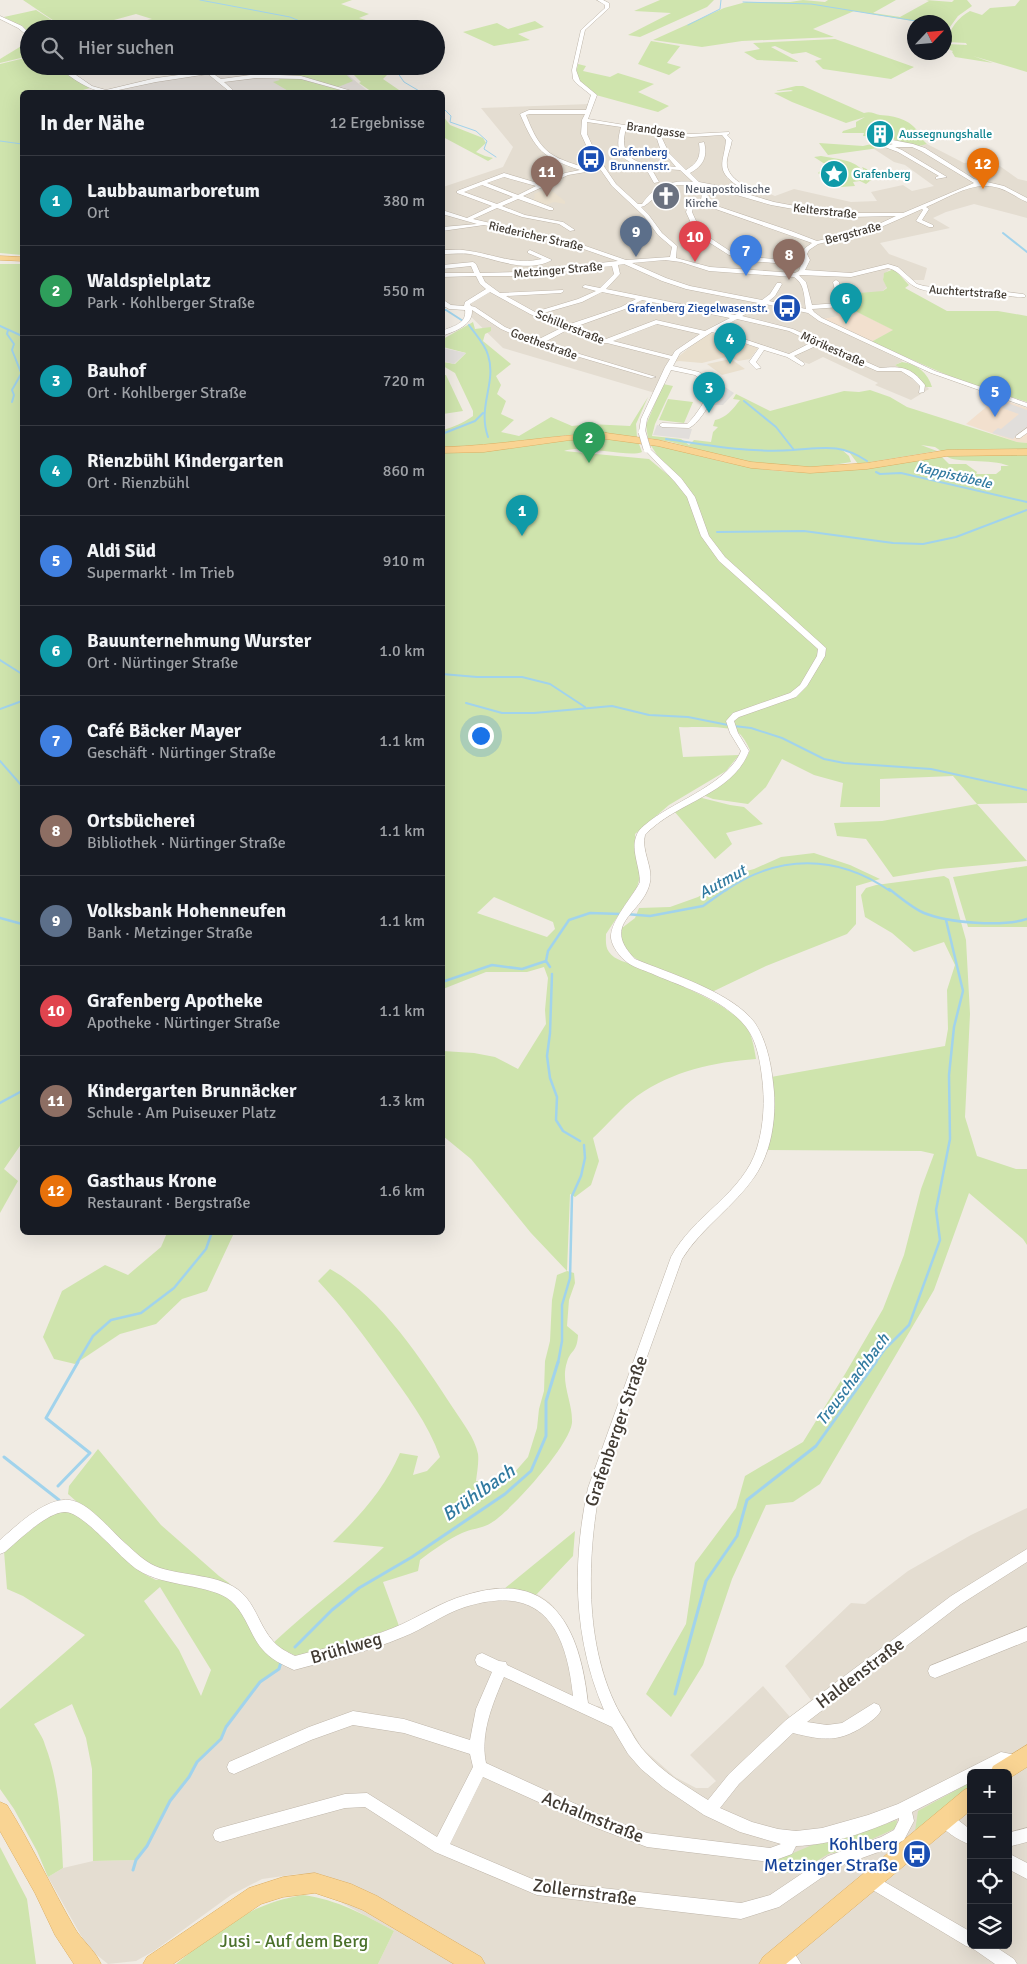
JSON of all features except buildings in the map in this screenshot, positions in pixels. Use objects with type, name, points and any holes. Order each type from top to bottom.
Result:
[{"type":"main road","points":[[0,258],[20,259]]},
{"type":"main road","points":[[445,450],[484,449],[570,437],[606,436],[658,443],[734,462],[810,470],[867,466],[934,454],[1027,452]]},
{"type":"main road","points":[[1006,1769],[1021,1758]]},
{"type":"main road","points":[[782,1961],[871,1881],[967,1800]]},
{"type":"main road","points":[[0,1812],[15,1835],[60,1923],[78,1952],[90,1964]]},
{"type":"main road","points":[[157,1963],[256,1895],[283,1887],[315,1883],[370,1902],[474,1964]]},
{"type":"street","points":[[599,0],[607,4],[607,8],[584,30],[574,70],[578,83],[593,93],[592,103],[585,120],[584,134],[603,171],[614,185],[637,206],[660,234],[675,247],[673,259]]},
{"type":"street","points":[[0,17],[20,27]]},
{"type":"street","points":[[72,75],[90,87],[100,90]]},
{"type":"street","points":[[114,90],[156,80],[188,75]]},
{"type":"street","points":[[212,75],[230,90]]},
{"type":"street","points":[[220,81],[257,76],[301,78],[345,90]]},
{"type":"street","points":[[586,170],[545,155],[533,139],[524,114],[529,112],[588,112]]},
{"type":"street","name":"Brandgasse","points":[[585,120],[657,132],[697,136],[725,133],[730,140],[729,148],[724,156],[726,174],[750,192],[748,196]]},
{"type":"street","points":[[624,126],[620,138],[622,155],[633,162],[679,169]]},
{"type":"street","points":[[657,132],[665,154],[679,169],[696,180],[696,183]]},
{"type":"street","points":[[938,178],[944,177],[891,146],[876,142],[877,139],[926,151],[952,165],[972,182]]},
{"type":"street","points":[[686,173],[702,162],[704,156],[702,144]]},
{"type":"street","points":[[891,146],[900,144]]},
{"type":"street","points":[[647,165],[656,182]]},
{"type":"street","points":[[930,168],[952,165]]},
{"type":"street","points":[[467,220],[566,174],[586,170],[603,171]]},
{"type":"street","points":[[541,186],[504,175],[459,192],[524,216],[561,223],[572,230]]},
{"type":"street","name":"Bergstraße","points":[[798,273],[807,260],[805,256],[807,249],[816,243],[868,231],[972,182],[1004,188],[1027,200]]},
{"type":"street","name":"Kelterstraße","points":[[637,206],[644,205],[647,199],[667,185],[696,183],[731,190],[771,204],[827,214],[903,216]]},
{"type":"street","points":[[484,184],[551,209]]},
{"type":"street","points":[[704,201],[706,186]]},
{"type":"street","points":[[704,201],[716,209],[789,232],[816,243]]},
{"type":"street","points":[[704,201],[690,207],[688,212],[698,233],[731,254],[788,262],[805,256]]},
{"type":"street","points":[[919,221],[926,209],[921,207]]},
{"type":"street","name":"Riedericher Straße","points":[[445,213],[484,225],[555,239],[593,250],[628,263],[700,300]]},
{"type":"street","name":"Bergstraße","points":[[903,216],[931,226]]},
{"type":"street","points":[[445,229],[484,225]]},
{"type":"street","points":[[445,252],[468,252],[512,263],[549,260],[530,252]]},
{"type":"street","points":[[445,267],[473,264],[484,256]]},
{"type":"street","name":"Metzinger Straße","points":[[445,274],[479,276],[615,265],[659,258],[673,259]]},
{"type":"street","name":"Auchtertstraße","points":[[673,259],[711,269],[851,275],[888,266],[896,268],[915,285],[923,288],[1023,296]]},
{"type":"street","points":[[788,262],[792,272],[798,273],[801,278],[811,310],[828,324],[933,372],[1027,405]]},
{"type":"street","name":"Schillerstraße","points":[[473,264],[482,283],[489,289],[535,314],[565,328],[604,342],[673,358]]},
{"type":"street","points":[[535,314],[578,302],[602,290],[617,274],[615,265]]},
{"type":"street","points":[[700,300],[762,303],[811,310],[841,305],[836,282]]},
{"type":"street","points":[[662,425],[689,426],[698,418],[703,406],[710,400],[715,386],[691,371],[668,367],[682,347],[762,303],[773,295],[779,284]]},
{"type":"street","name":"Mörikestraße","points":[[586,287],[640,299],[700,300],[735,317],[791,330],[879,370],[894,368],[907,372],[918,379],[923,386],[922,392]]},
{"type":"street","points":[[445,333],[465,323],[469,316],[467,303],[486,294],[489,289]]},
{"type":"street","points":[[499,295],[561,290]]},
{"type":"street","points":[[537,343],[565,328],[614,312],[640,299]]},
{"type":"street","name":"Goethestraße","points":[[445,303],[450,307],[473,308],[503,328],[537,343],[653,377]]},
{"type":"street","points":[[604,342],[656,322],[708,332],[789,356],[802,364]]},
{"type":"street","points":[[789,356],[818,342]]},
{"type":"street","points":[[758,368],[752,362],[763,348]]},
{"type":"street","name":"Grafenberger Straße","points":[[668,367],[644,419],[642,432],[647,449],[678,480],[691,497],[705,536],[722,559],[822,648],[821,656],[803,686],[793,695],[736,715],[730,721],[734,733],[745,751],[741,762],[707,789],[667,812],[642,834],[639,846],[646,874],[645,882],[623,918],[615,937],[619,949],[625,956],[711,996],[741,1015],[750,1025],[758,1040],[768,1090],[767,1127],[764,1144],[750,1174],[737,1190],[696,1231],[677,1257],[594,1488],[586,1518],[583,1581],[593,1658],[603,1689],[618,1724],[634,1750],[654,1771],[709,1810],[734,1822],[792,1838],[820,1836],[886,1818],[967,1777]]},
{"type":"street","points":[[1018,438],[1027,430]]},
{"type":"street","name":"Brühlweg","points":[[0,1548],[33,1521],[65,1505],[71,1506],[101,1529],[131,1558],[148,1569],[163,1575],[194,1580],[230,1592],[248,1608],[265,1642],[278,1655],[294,1663],[391,1636],[431,1615],[467,1600],[493,1594],[514,1594],[533,1598],[553,1614],[567,1640],[579,1682],[580,1707]]},
{"type":"street","name":"Haldenstraße","points":[[709,1810],[734,1779],[791,1725],[956,1600],[1027,1555]]},
{"type":"street","points":[[935,1671],[1027,1634]]},
{"type":"street","points":[[482,1660],[618,1724]]},
{"type":"street","points":[[440,1847],[480,1768],[476,1749],[483,1709],[501,1668]]},
{"type":"street","points":[[791,1725],[817,1732],[836,1732],[847,1730],[874,1710]]},
{"type":"street","points":[[234,1766],[309,1734],[353,1718],[404,1726],[476,1749]]},
{"type":"street","name":"Grafenberger Straße","points":[[982,1769],[1001,1759],[1021,1758]]},
{"type":"street","name":"Achalmstraße","points":[[480,1768],[599,1822],[648,1840],[770,1855],[787,1849],[792,1838]]},
{"type":"street","name":"Zollernstraße","points":[[220,1835],[345,1801],[367,1800],[440,1847],[537,1888],[741,1911],[774,1902],[832,1861],[884,1843],[899,1834],[907,1821],[904,1809]]},
{"type":"street","points":[[944,1818],[967,1836]]},
{"type":"street","points":[[1012,1839],[1027,1835]]},
{"type":"street","points":[[1012,1863],[1027,1872]]},
{"type":"street","points":[[871,1881],[967,1939]]},
{"type":"street","points":[[985,1949],[1009,1964]]},
{"type":"shaded area","points":[[196,75],[348,75],[367,90],[120,90],[167,79]]},
{"type":"shaded area","points":[[590,104],[587,119],[660,134],[724,136],[731,144],[726,167],[733,180],[750,190],[765,192],[775,196],[794,189],[851,202],[877,201],[871,192],[903,185],[912,191],[934,186],[905,165],[894,162],[874,149],[900,144],[915,147],[927,144],[964,163],[990,159],[1018,179],[1027,181],[1027,218],[974,204],[933,218],[950,228],[880,243],[889,254],[927,268],[924,280],[911,280],[894,266],[884,274],[883,280],[887,287],[883,291],[862,299],[856,311],[819,320],[903,361],[895,365],[917,376],[929,389],[911,400],[875,385],[878,383],[823,357],[809,364],[713,331],[674,355],[655,393],[503,348],[464,310],[445,307],[445,186],[503,167],[513,147],[481,108]]},
{"type":"shaded area","points":[[548,188],[565,201],[565,204],[554,202],[545,205],[531,200],[535,198],[534,194]]},
{"type":"shaded area","points":[[855,311],[894,330],[871,342],[823,319]]},
{"type":"shaded area","points":[[711,333],[758,348],[750,359],[738,361],[730,356],[702,363],[675,362],[678,357],[696,342]]},
{"type":"shaded area","points":[[445,348],[466,353],[454,364],[445,362]]},
{"type":"shaded area","points":[[731,359],[745,369],[722,375],[707,364]]},
{"type":"shaded area","points":[[716,385],[725,387],[734,393],[723,405],[711,405]]},
{"type":"shaded area","points":[[997,398],[1027,408],[1027,443],[1017,442],[966,424]]},
{"type":"shaded area","points":[[999,400],[1027,410],[1027,427],[1013,439],[992,433],[998,428],[1001,429],[1019,414],[994,405]]},
{"type":"shaded area","points":[[657,425],[692,429],[689,439],[653,435]]},
{"type":"shaded area","points":[[1027,1508],[1027,1964],[378,1964],[394,1931],[342,1903],[336,1880],[320,1874],[298,1874],[262,1879],[231,1895],[154,1951],[136,1961],[108,1964],[88,1948],[48,1877],[63,1868],[93,1861],[136,1860],[160,1822],[170,1801],[189,1777],[197,1762],[221,1739],[226,1727],[260,1682],[279,1669],[282,1663],[399,1626],[433,1608],[456,1599],[495,1588],[519,1591],[535,1596],[537,1594],[549,1602],[554,1607],[583,1703],[595,1707],[598,1706],[623,1716],[642,1748],[675,1777],[696,1788],[708,1788],[716,1781],[690,1755],[763,1686],[790,1717],[811,1700],[785,1666],[851,1603],[865,1604],[908,1571],[971,1535]]},
{"type":"green space","points":[[23,0],[352,0],[341,4],[369,14],[359,18],[366,20],[147,20],[152,19],[136,14],[114,20],[53,20]]},
{"type":"green space","points":[[660,0],[714,0],[707,7],[640,37],[628,35],[671,13],[634,11]]},
{"type":"green space","points":[[803,0],[825,2],[828,0],[896,0],[873,13],[900,17],[929,1],[926,0],[952,2],[954,0],[967,0],[972,6],[958,16],[952,24],[952,15],[907,15],[907,20],[854,11],[813,29],[834,37],[742,41],[702,47],[653,40],[724,8],[746,2],[790,2]]},
{"type":"green space","points":[[1020,0],[1027,0],[1027,72],[973,56],[993,63],[955,57],[952,52],[952,44],[967,45],[966,43],[952,42],[952,28],[962,17],[970,11],[982,15],[990,8],[1015,6]]},
{"type":"green space","points":[[36,10],[52,20],[20,20],[20,25],[4,17]]},
{"type":"green space","points":[[535,21],[544,27],[518,34],[530,40],[494,46],[463,32],[497,23],[508,29]]},
{"type":"green space","points":[[835,39],[914,67],[891,79],[823,69],[815,61],[822,59],[806,52],[792,54],[775,46],[771,47],[799,62],[757,60],[744,52],[760,49],[753,43]]},
{"type":"green space","points":[[651,41],[680,46],[667,63],[681,67],[669,75],[638,64]]},
{"type":"green space","points":[[20,47],[20,58],[0,63],[0,59]]},
{"type":"green space","points":[[20,59],[20,75],[70,75],[90,88],[83,90],[20,90],[20,255],[0,253],[0,64]]},
{"type":"green space","points":[[578,64],[586,66],[583,71],[610,77],[618,73],[654,84],[638,92],[669,106],[658,112],[596,95],[579,81],[576,73]]},
{"type":"green space","points":[[263,75],[347,75],[353,81],[338,87],[302,77]]},
{"type":"green space","points":[[354,75],[387,75],[383,79],[399,90],[369,90],[359,83],[361,82]]},
{"type":"green space","points":[[275,77],[300,79],[340,90],[287,90],[273,82],[280,80]]},
{"type":"green space","points":[[803,86],[864,113],[871,112],[907,121],[927,144],[915,147],[890,138],[863,136],[864,133],[842,133],[856,127],[856,122],[865,117],[846,123],[774,93],[793,91],[775,91]]},
{"type":"green space","points":[[445,119],[450,125],[483,138],[486,143],[476,152],[493,158],[488,161],[445,138]]},
{"type":"green space","points":[[819,143],[863,146],[876,143],[886,147],[828,155]]},
{"type":"green space","points":[[821,156],[851,162],[864,173],[861,178],[866,174],[862,167],[871,171],[875,177],[866,184],[860,181],[853,182],[855,186],[841,187],[838,184],[838,187],[834,187],[835,180],[823,177],[818,173],[821,170],[831,168],[814,157]]},
{"type":"green space","points":[[0,264],[20,264],[20,1146],[4,1169],[18,1181],[0,1213]]},
{"type":"green space","points":[[894,269],[909,285],[905,288],[947,311],[998,311],[1027,316],[1027,402],[961,381],[871,342],[893,330],[855,311],[852,300],[861,299],[859,293],[883,291],[887,288],[883,280],[884,273]]},
{"type":"green space","points":[[473,322],[475,329],[491,327],[491,331],[485,334],[483,341],[511,364],[496,376],[501,385],[497,394],[506,401],[501,414],[514,420],[501,432],[519,436],[551,417],[572,426],[590,424],[630,426],[648,397],[636,424],[637,437],[598,434],[568,435],[501,444],[445,447],[445,429],[473,416],[473,411],[455,373],[445,367],[445,362],[455,364],[466,353],[445,348],[445,338]]},
{"type":"green space","points":[[902,362],[912,365],[925,373],[932,387],[926,387],[913,375],[895,365]]},
{"type":"green space","points":[[445,375],[446,375],[463,411],[445,414]]},
{"type":"green space","points":[[663,384],[673,386],[655,424],[652,436],[681,439],[689,445],[694,440],[711,442],[713,432],[718,427],[713,426],[715,420],[732,410],[740,400],[733,399],[736,394],[770,411],[844,391],[859,392],[870,390],[890,397],[907,407],[1017,442],[1027,443],[1027,450],[941,451],[935,447],[921,445],[937,451],[858,464],[849,452],[841,449],[849,456],[851,462],[815,468],[744,462],[671,442],[648,438],[646,425]]},
{"type":"green space","points":[[668,399],[693,402],[684,423],[659,420]]},
{"type":"green space","points":[[615,439],[638,441],[642,452],[627,453],[582,449],[564,451],[649,459],[668,475],[674,473],[657,455],[650,444],[745,466],[799,472],[860,468],[942,457],[949,464],[966,464],[977,472],[976,474],[996,474],[1001,470],[1001,466],[1009,466],[993,462],[958,460],[946,456],[1027,454],[1027,803],[977,804],[953,776],[880,779],[880,807],[840,807],[843,783],[814,775],[782,759],[766,787],[748,804],[713,799],[703,795],[736,771],[742,765],[750,750],[743,737],[730,729],[679,727],[683,757],[739,755],[726,771],[669,805],[635,834],[640,877],[637,887],[606,934],[606,945],[612,955],[618,959],[693,991],[723,1007],[735,1016],[744,1024],[749,1032],[756,1059],[709,1065],[694,1069],[665,1080],[637,1096],[593,1138],[599,1161],[591,1185],[575,1197],[570,1194],[567,1271],[531,1233],[471,1159],[445,1138],[445,1051],[474,1053],[495,1057],[518,1069],[546,1024],[545,1010],[548,978],[544,967],[527,972],[486,972],[445,988],[445,452],[558,440]],"holes":[[[494,897],[553,922],[555,929],[547,937],[477,913]]]},
{"type":"green space","points":[[698,797],[744,807],[763,824],[726,833],[732,844],[715,859],[674,811]]},
{"type":"green space","points":[[977,804],[1027,861],[940,869],[893,877],[866,839],[837,836],[834,823],[882,821]]},
{"type":"green space","points":[[814,853],[850,865],[880,879],[856,886],[856,924],[847,934],[766,966],[714,991],[708,991],[652,967],[631,955],[621,945],[622,928],[635,918],[639,908],[670,907],[698,897],[736,874],[754,869],[781,857]]},
{"type":"green space","points":[[1027,866],[1027,927],[968,927],[953,877]]},
{"type":"green space","points":[[944,876],[949,879],[966,940],[970,1014],[965,1117],[977,1156],[1016,1169],[1027,1169],[1027,1245],[1023,1239],[969,1193],[934,1290],[820,1484],[793,1502],[766,1505],[732,1579],[703,1665],[671,1717],[646,1694],[686,1624],[695,1563],[736,1508],[745,1476],[803,1442],[883,1309],[904,1255],[921,1189],[934,1154],[921,1151],[768,1150],[774,1109],[771,1077],[945,1046],[948,1029],[947,990],[955,965],[944,942],[914,952],[892,933],[865,917],[861,895],[866,888],[876,885]]},
{"type":"green space","points":[[166,1235],[233,1235],[207,1291],[182,1299],[156,1324],[120,1334],[75,1364],[54,1359],[43,1337],[62,1291],[105,1265],[128,1275],[161,1247]]},
{"type":"green space","points":[[330,1269],[349,1281],[367,1296],[399,1331],[441,1389],[471,1436],[478,1454],[476,1481],[498,1485],[514,1473],[528,1457],[537,1428],[539,1409],[544,1391],[545,1361],[550,1341],[552,1300],[557,1275],[567,1271],[574,1273],[575,1283],[569,1300],[567,1326],[578,1335],[575,1348],[565,1370],[572,1423],[569,1433],[551,1461],[525,1492],[491,1523],[462,1533],[440,1545],[420,1560],[418,1571],[383,1582],[399,1626],[344,1645],[296,1656],[272,1644],[384,1547],[333,1542],[371,1501],[387,1478],[400,1453],[418,1456],[413,1475],[427,1471],[440,1457],[429,1432],[408,1398],[353,1322],[318,1281]]},
{"type":"green space","points":[[98,1449],[161,1525],[229,1583],[237,1593],[167,1573],[147,1564],[68,1494],[69,1486]]},
{"type":"green space","points":[[69,1508],[146,1575],[156,1580],[167,1578],[227,1595],[282,1663],[279,1669],[260,1682],[226,1727],[221,1739],[197,1762],[189,1777],[170,1801],[147,1846],[136,1860],[93,1861],[92,1769],[86,1738],[72,1704],[34,1724],[43,1739],[50,1760],[57,1790],[60,1821],[63,1868],[48,1877],[37,1851],[14,1809],[0,1789],[0,1709],[85,1635],[23,1596],[7,1589],[4,1551],[50,1515]],"holes":[[[160,1587],[211,1670],[201,1696],[179,1650],[144,1601]]]},
{"type":"green space","points":[[575,1531],[573,1556],[535,1596],[504,1589]]},
{"type":"green space","points":[[967,1784],[967,1795],[915,1831],[918,1811]]},
{"type":"green space","points":[[897,1820],[896,1828],[843,1852],[830,1853],[798,1872],[779,1873],[772,1862],[817,1843],[869,1830]]},
{"type":"green space","points":[[0,1847],[27,1899],[36,1964],[0,1964]]},
{"type":"green space","name":"Jusi - Auf dem Berg","points":[[303,1895],[339,1904],[361,1913],[394,1931],[378,1964],[176,1964],[235,1920],[266,1905]]},
{"type":"waterway","points":[[200,0],[297,20]]},
{"type":"waterway","points":[[688,25],[720,9],[721,0]]},
{"type":"waterway","points":[[743,2],[811,4],[907,20]]},
{"type":"waterway","points":[[399,75],[404,82],[418,90]]},
{"type":"waterway","points":[[445,110],[451,116],[450,122],[476,131],[487,141],[484,149],[496,157]]},
{"type":"waterway","points":[[0,141],[20,144]]},
{"type":"waterway","points":[[1003,233],[1027,252]]},
{"type":"waterway","points":[[445,310],[463,321]]},
{"type":"waterway","points":[[469,325],[485,347],[490,365],[485,415],[488,437]]},
{"type":"waterway","points":[[0,326],[20,335]]},
{"type":"waterway","points":[[8,330],[7,334],[14,344],[12,350],[20,370]]},
{"type":"waterway","points":[[12,402],[14,395],[12,390],[20,376]]},
{"type":"waterway","name":"Kappistöbele","points":[[744,401],[776,427],[794,450]]},
{"type":"waterway","points":[[445,433],[475,421],[483,413]]},
{"type":"waterway","name":"Kappistöbele","points":[[666,439],[759,450],[783,451],[831,448],[848,451],[867,461]]},
{"type":"waterway","name":"Kappistöbele","points":[[876,472],[880,474],[901,473],[1027,502]]},
{"type":"waterway","points":[[717,532],[804,531],[893,543],[923,544],[956,537],[1027,510]]},
{"type":"waterway","points":[[0,660],[20,673]]},
{"type":"waterway","points":[[445,674],[477,677],[522,677],[550,684],[585,707]]},
{"type":"waterway","points":[[0,709],[20,702]]},
{"type":"waterway","points":[[466,703],[502,713],[534,713],[612,706],[649,715],[688,717],[728,725]]},
{"type":"waterway","points":[[734,726],[751,728],[782,738],[824,759],[844,763],[931,769],[1027,790]]},
{"type":"waterway","points":[[0,761],[20,784]]},
{"type":"waterway","name":"Autmut","points":[[725,891],[745,879],[766,870],[808,863],[849,870],[870,879],[890,891]]},
{"type":"waterway","name":"Autmut","points":[[626,914],[650,916],[703,906],[727,889]]},
{"type":"waterway","name":"Autmut","points":[[889,889],[920,911],[947,919],[976,923],[1004,923],[1027,919]]},
{"type":"waterway","name":"Autmut","points":[[546,961],[548,951],[569,920],[590,913],[621,914]]},
{"type":"waterway","points":[[0,918],[20,923]]},
{"type":"waterway","name":"Treuschachbach","points":[[875,1363],[885,1349],[909,1325],[940,1240],[936,1210],[950,1139],[949,1075],[954,1027],[963,991],[946,920]]},
{"type":"waterway","name":"Autmut","points":[[445,981],[492,965],[522,969],[546,961]]},
{"type":"waterway","name":"Autmut","points":[[546,961],[550,967]]},
{"type":"waterway","points":[[552,974],[550,1033],[547,1056],[550,1078],[557,1097],[556,1120],[563,1131],[580,1141]]},
{"type":"waterway","name":"Autmut","points":[[0,1103],[20,1092]]},
{"type":"waterway","name":"Brühlbach","points":[[558,1363],[562,1341],[562,1305],[570,1278],[572,1196],[581,1176],[585,1158],[584,1145]]},
{"type":"waterway","points":[[77,1363],[93,1336],[111,1320],[141,1313],[174,1288],[206,1249],[211,1235]]},
{"type":"waterway","points":[[58,1486],[90,1453],[46,1418],[78,1362]]},
{"type":"waterway","name":"Brühlbach","points":[[295,1647],[332,1610],[359,1588],[412,1557],[505,1494],[531,1471],[546,1436],[546,1401],[558,1362]]},
{"type":"waterway","name":"Treuschachbach","points":[[675,1694],[706,1581],[737,1536],[747,1500],[816,1446],[876,1362]]},
{"type":"waterway","points":[[4,1457],[59,1500]]},
{"type":"waterway","points":[[133,1870],[136,1860],[147,1846],[170,1801],[189,1777],[197,1762],[221,1739],[226,1727],[260,1682],[279,1669],[281,1662]]},
{"type":"place","name":"Aussegnungshalle","points":[[880,134]]},
{"type":"place","name":"Grafenberg Brunnenstr.","points":[[591,159]]},
{"type":"place","name":"Grafenberg","points":[[834,174]]},
{"type":"place","name":"Gasthaus Krone","points":[[983,189]]},
{"type":"place","name":"Neuapostolische Kirche","points":[[666,196]]},
{"type":"place","name":"Kindergarten Brunnäcker","points":[[547,197]]},
{"type":"place","name":"Volksbank Hohenneufen","points":[[636,257]]},
{"type":"place","name":"Grafenberg Apotheke","points":[[695,262]]},
{"type":"place","name":"Café Bäcker Mayer","points":[[746,276]]},
{"type":"place","name":"Ortsbücherei","points":[[789,280]]},
{"type":"place","name":"Grafenberg Ziegelwasenstr.","points":[[787,308]]},
{"type":"place","name":"Bauunternehmung Wurster","points":[[846,324]]},
{"type":"place","name":"Rienzbühl Kindergarten","points":[[730,364]]},
{"type":"place","name":"Bauhof","points":[[709,413]]},
{"type":"place","name":"Aldi Süd","points":[[995,417]]},
{"type":"place","name":"Waldspielplatz","points":[[589,463]]},
{"type":"place","name":"Laubbaumarboretum","points":[[522,536]]},
{"type":"place","name":"Kohlberg Metzinger Straße","points":[[917,1854]]}]
